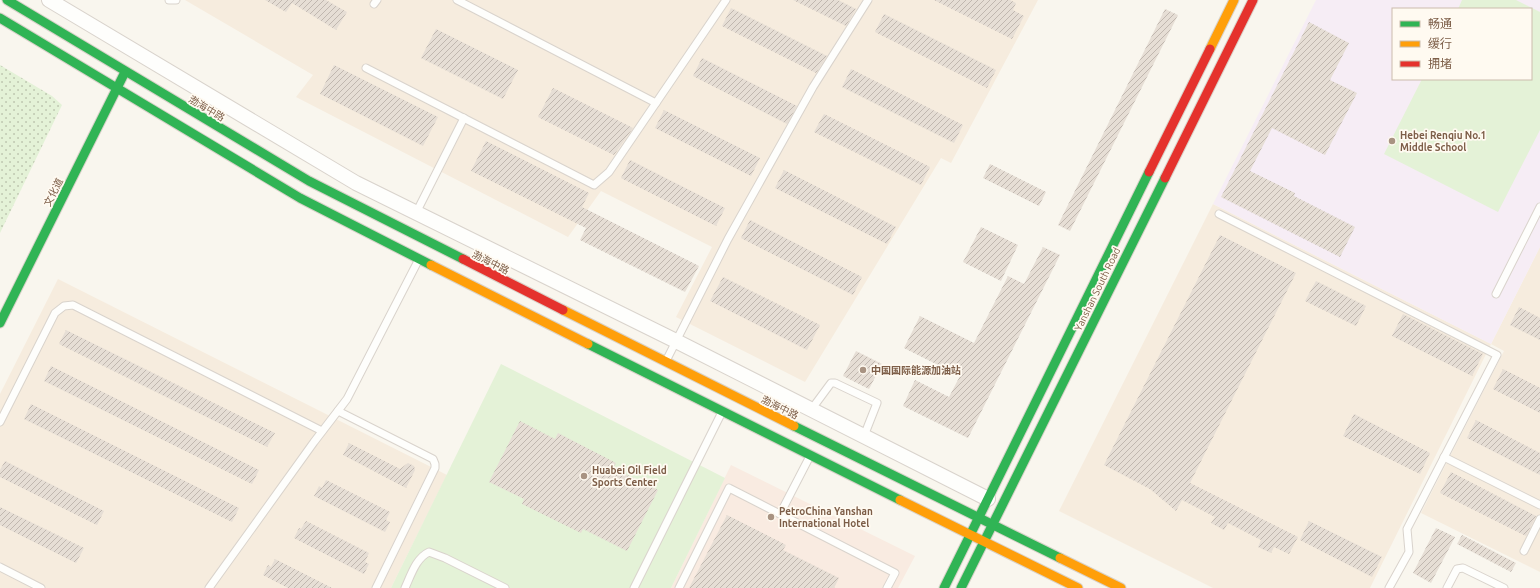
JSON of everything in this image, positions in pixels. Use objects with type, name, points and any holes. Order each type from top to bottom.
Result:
[{"type":"main road","name":"渤海中路","points":[[7,0],[108,76],[117,88],[300,198],[722,412],[1078,588]]},
{"type":"main road","name":"Yanshan South Road","points":[[944,588],[1234,0]]},
{"type":"main road","name":"Yanshan South Road","points":[[961,588],[1253,0]]},
{"type":"main road","name":"渤海中路","points":[[0,18],[108,76],[126,71],[309,182],[666,362],[1121,588]]},
{"type":"main road","name":"文化道","points":[[0,323],[126,71]]},
{"type":"street","points":[[49,0],[356,183],[988,499]]},
{"type":"lane","points":[[169,0],[176,0]]},
{"type":"lane","points":[[457,0],[656,103]]},
{"type":"lane","points":[[366,68],[594,185],[609,172],[726,0]]},
{"type":"lane","points":[[666,362],[728,239],[809,94],[868,0]]},
{"type":"lane","points":[[416,213],[464,118]]},
{"type":"lane","points":[[1496,294],[1540,207]]},
{"type":"lane","points":[[1220,214],[1497,355],[1407,530],[1409,552],[1389,588]]},
{"type":"lane","points":[[209,588],[322,431],[347,399],[419,259]]},
{"type":"lane","points":[[0,422],[55,313],[64,306],[73,305],[322,431]]},
{"type":"lane","points":[[811,410],[831,383],[835,383],[877,403],[864,436]]},
{"type":"lane","points":[[338,411],[433,459],[435,464],[435,468],[376,588]]},
{"type":"lane","points":[[634,588],[722,412]]},
{"type":"lane","points":[[780,514],[810,456]]},
{"type":"lane","points":[[1444,458],[1540,505]]},
{"type":"lane","points":[[679,588],[730,488],[895,573],[887,588]]},
{"type":"lane","points":[[1524,551],[1540,519]]},
{"type":"lane","points":[[405,588],[418,561],[423,555],[430,552],[506,588]]},
{"type":"lane","points":[[0,567],[41,588]]},
{"type":"lane","points":[[1447,588],[1457,569],[1463,568],[1504,588]]},
{"type":"shaded area","points":[[185,0],[1038,0],[951,163],[941,158],[805,382],[676,317],[712,247],[601,191],[568,237],[296,97],[313,75]]},
{"type":"shaded area","name":"Hebei Renqiu No.1 Middle School","points":[[1316,0],[1540,0],[1540,247],[1491,344],[1213,204]]},
{"type":"shaded area","points":[[1213,204],[1491,344],[1370,588],[1213,588],[1059,511]]},
{"type":"shaded area","points":[[1540,247],[1540,572],[1421,513],[1504,351],[1491,344]]},
{"type":"shaded area","points":[[58,279],[447,475],[391,588],[0,588],[0,394]]},
{"type":"shaded area","name":"PetroChina Yanshan International Hotel","points":[[731,465],[915,556],[898,588],[671,588]]},
{"type":"green space","points":[[1462,0],[1516,0],[1532,8],[1458,8]]},
{"type":"green space","points":[[1532,8],[1540,12],[1540,130],[1498,212],[1384,154],[1421,80],[1532,80]]},
{"type":"green space","points":[[0,65],[52,96],[62,105],[0,233]]},
{"type":"green space","name":"Huabei Oil Field Sports Center","points":[[501,364],[725,478],[671,588],[391,588]]},
{"type":"building","points":[[265,0],[326,0],[347,12],[336,30],[292,3],[286,12]]},
{"type":"building","points":[[793,0],[838,0],[856,9],[846,26]]},
{"type":"building","points":[[934,0],[1010,0],[1016,3],[1013,10],[1024,16],[1012,39]]},
{"type":"building","points":[[731,8],[827,56],[816,73],[722,26]]},
{"type":"building","points":[[1165,9],[1178,15],[1070,231],[1058,225]]},
{"type":"building","points":[[884,14],[996,70],[987,88],[875,32]]},
{"type":"building","points":[[1309,22],[1349,43],[1330,80],[1357,93],[1325,155],[1272,128],[1250,171],[1295,193],[1294,196],[1355,227],[1340,257],[1221,197]]},
{"type":"building","points":[[436,29],[518,70],[503,99],[421,58]]},
{"type":"building","points":[[702,58],[797,106],[787,124],[693,76]]},
{"type":"building","points":[[334,65],[438,117],[423,146],[320,94]]},
{"type":"building","points":[[851,69],[963,125],[954,143],[842,87]]},
{"type":"building","points":[[553,88],[633,128],[614,155],[538,117]]},
{"type":"building","points":[[664,110],[760,158],[751,176],[655,128]]},
{"type":"building","points":[[824,114],[930,167],[921,185],[814,132]]},
{"type":"building","points":[[486,141],[589,193],[582,207],[699,266],[685,292],[580,240],[586,228],[471,171]]},
{"type":"building","points":[[630,160],[725,208],[716,226],[621,178]]},
{"type":"building","points":[[990,164],[1046,192],[1039,206],[983,178]]},
{"type":"building","points":[[784,170],[896,227],[887,244],[775,188]]},
{"type":"building","points":[[750,220],[862,277],[853,295],[741,238]]},
{"type":"building","points":[[981,227],[1018,245],[1001,281],[963,262]]},
{"type":"building","points":[[1220,235],[1296,273],[1190,483],[1298,537],[1289,554],[1274,547],[1271,553],[1258,547],[1261,540],[1228,523],[1224,530],[1211,523],[1215,517],[1182,500],[1176,511],[1150,489],[1104,465]]},
{"type":"building","points":[[1043,247],[1060,255],[968,438],[903,406],[915,380],[949,397],[960,376],[904,348],[920,316],[974,343],[1008,276],[1024,284]]},
{"type":"building","points":[[723,277],[820,325],[807,350],[710,301]]},
{"type":"building","points":[[1316,281],[1366,306],[1356,326],[1305,301]]},
{"type":"building","points":[[1519,307],[1540,318],[1540,340],[1510,325]]},
{"type":"building","points":[[1403,314],[1483,354],[1472,376],[1392,336]]},
{"type":"building","points":[[66,330],[275,433],[267,447],[59,344]]},
{"type":"building","name":"中国国际能源加油站","points":[[856,351],[882,364],[869,389],[843,376]]},
{"type":"building","points":[[51,366],[259,470],[252,484],[44,381]]},
{"type":"building","points":[[1503,369],[1540,388],[1540,413],[1493,389]]},
{"type":"building","points":[[31,404],[239,508],[232,522],[24,419]]},
{"type":"building","points":[[1354,414],[1430,453],[1420,474],[1343,436]]},
{"type":"building","points":[[1476,420],[1540,453],[1540,475],[1467,438]]},
{"type":"building","points":[[520,421],[555,439],[558,433],[616,463],[613,468],[658,490],[627,551],[583,529],[581,533],[522,504],[524,499],[489,482]]},
{"type":"building","points":[[349,443],[400,469],[408,463],[414,466],[415,470],[406,488],[343,455]]},
{"type":"building","points":[[5,461],[104,511],[97,525],[0,477],[0,470]]},
{"type":"building","points":[[1451,472],[1536,516],[1526,536],[1440,493]]},
{"type":"building","points":[[326,480],[390,512],[386,520],[390,522],[385,532],[314,496],[319,486],[322,488]]},
{"type":"building","points":[[0,507],[84,548],[76,563],[0,525]]},
{"type":"building","points":[[727,515],[786,545],[783,550],[839,578],[834,588],[689,588]]},
{"type":"building","points":[[306,521],[369,553],[365,562],[369,564],[364,574],[294,538],[299,528],[301,529]]},
{"type":"building","points":[[1309,521],[1382,557],[1372,577],[1300,540]]},
{"type":"building","points":[[1436,528],[1455,537],[1431,583],[1413,573]]},
{"type":"building","points":[[1462,535],[1516,563],[1511,572],[1457,544]]},
{"type":"building","points":[[275,559],[332,588],[288,588],[263,575],[268,565],[271,567]]},
{"type":"traffic: fast","points":[[7,0],[309,181],[463,259]]},
{"type":"traffic: fast","points":[[0,18],[300,198],[431,265]]},
{"type":"traffic: fast","points":[[0,323],[124,74]]},
{"type":"traffic: fast","points":[[944,588],[1149,172]]},
{"type":"traffic: fast","points":[[961,588],[1165,178]]},
{"type":"traffic: fast","points":[[588,344],[900,500]]},
{"type":"traffic: fast","points":[[794,426],[1060,558]]},
{"type":"traffic: slow","points":[[1210,49],[1234,0]]},
{"type":"traffic: slow","points":[[431,265],[588,344]]},
{"type":"traffic: slow","points":[[563,310],[794,426]]},
{"type":"traffic: slow","points":[[900,500],[1078,588]]},
{"type":"traffic: slow","points":[[1060,558],[1121,588]]},
{"type":"traffic: jam","points":[[1165,178],[1253,0]]},
{"type":"traffic: jam","points":[[1149,172],[1210,49]]},
{"type":"traffic: jam","points":[[463,259],[563,310]]},
{"type":"place","name":"Hebei Renqiu No.1 Middle School","points":[[1392,141]]},
{"type":"place","name":"中国国际能源加油站","points":[[863,370]]},
{"type":"place","name":"Huabei Oil Field Sports Center","points":[[584,476]]},
{"type":"place","name":"PetroChina Yanshan International Hotel","points":[[771,517]]}]
